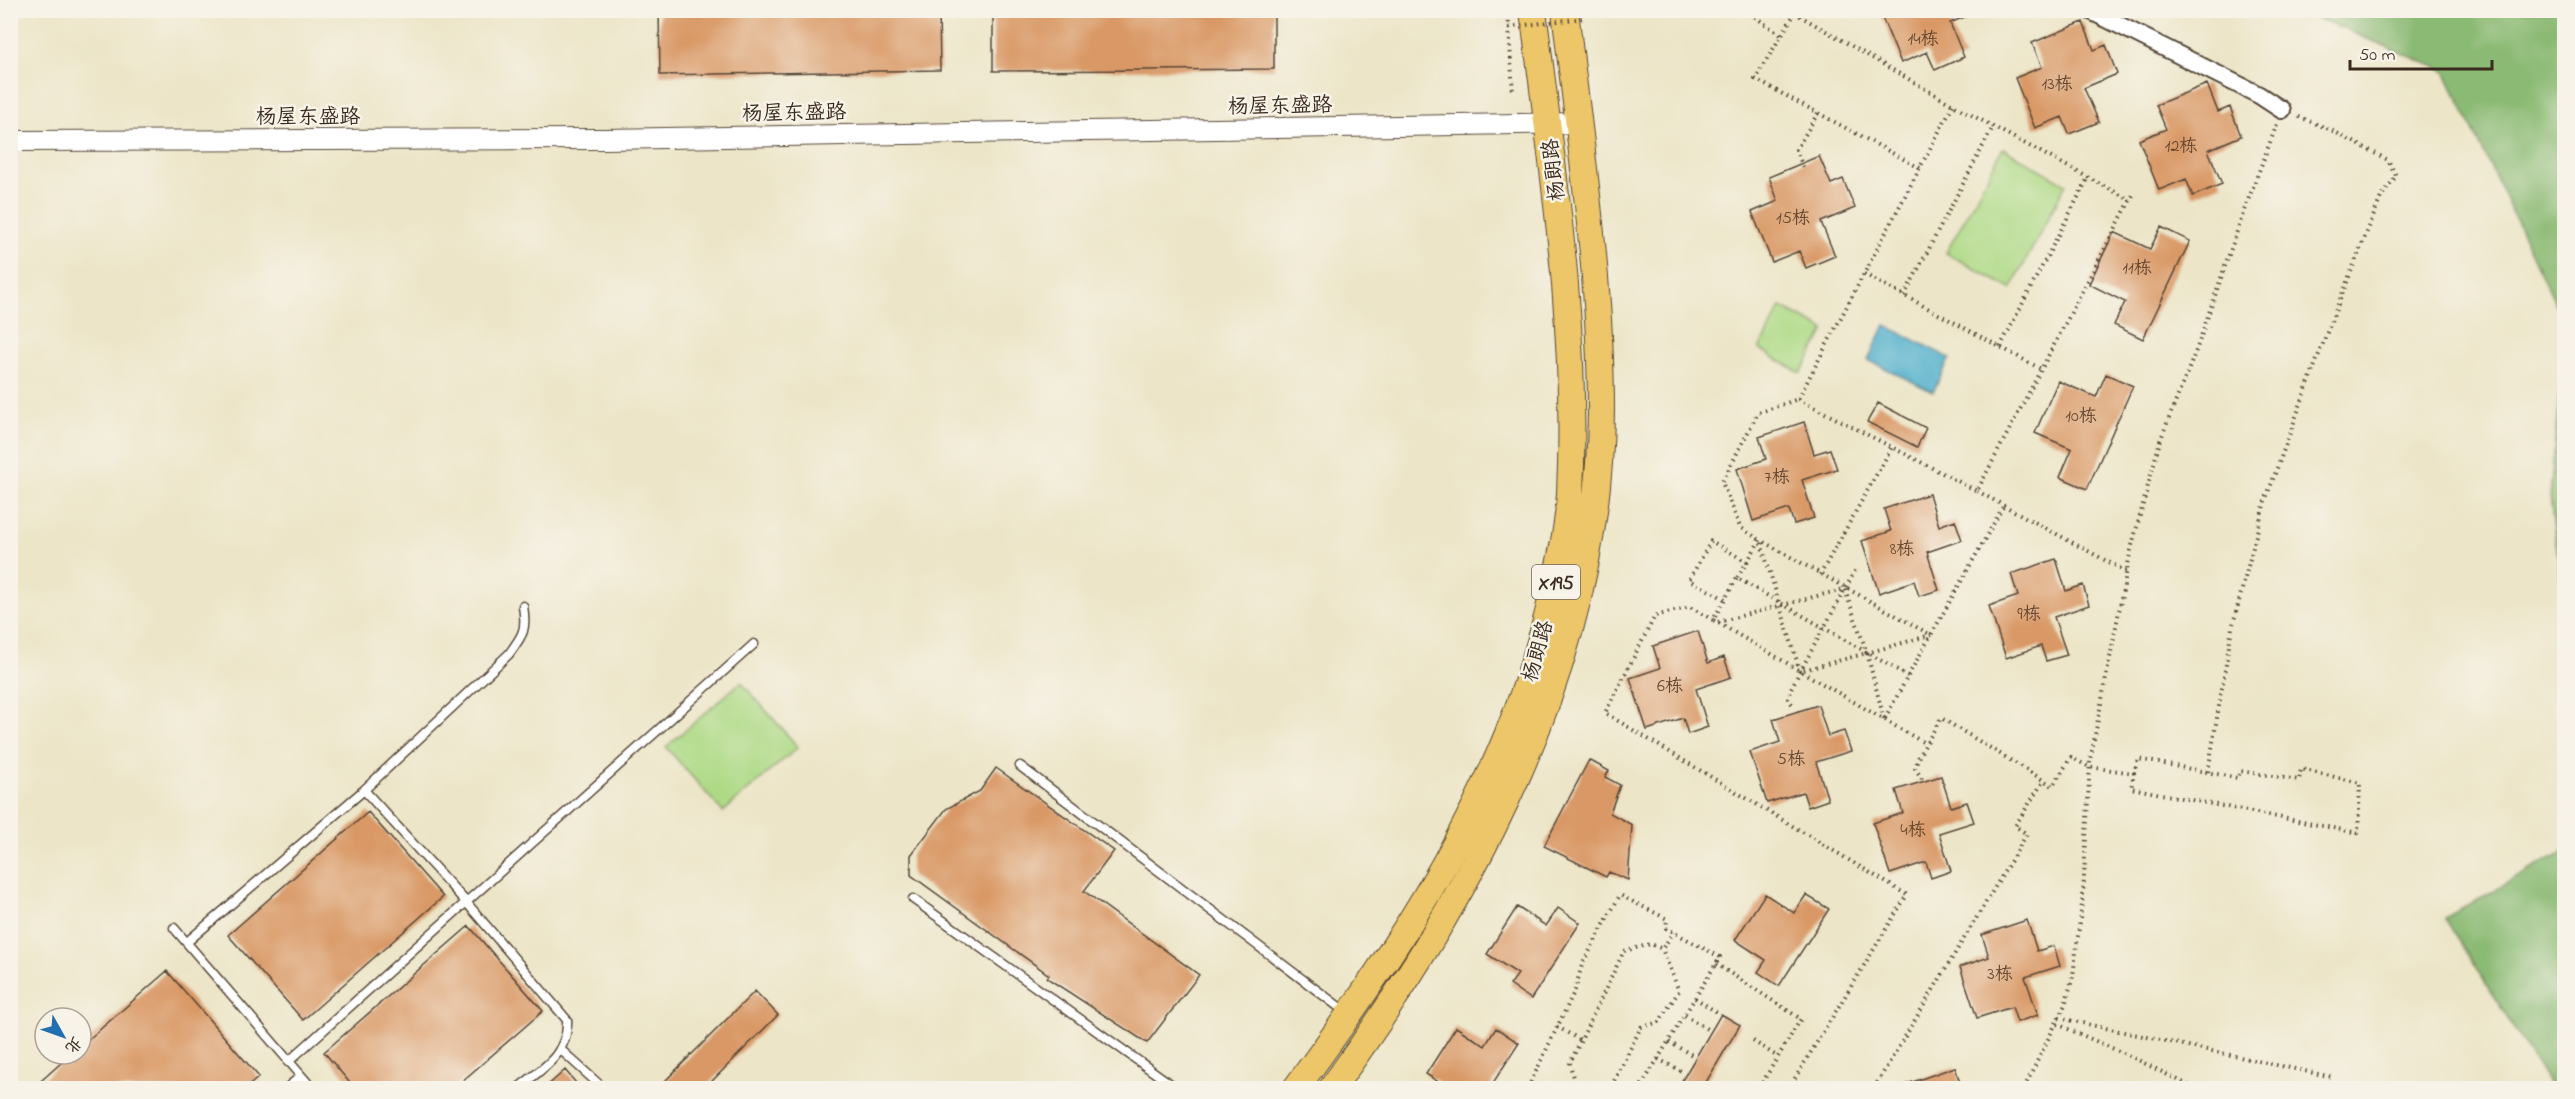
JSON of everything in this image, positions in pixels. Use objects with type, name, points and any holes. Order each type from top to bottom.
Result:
[{"type":"main road","name":"杨朗路","points":[[1302,1080],[1350,1015],[1406,929],[1443,866],[1500,753],[1522,702],[1541,643],[1561,561],[1570,495],[1570,358],[1567,291],[1533,10]]},
{"type":"main road","name":"杨朗路","points":[[1335,1088],[1415,967],[1469,877],[1511,792],[1538,726],[1564,653],[1580,597],[1591,542],[1601,412],[1597,303],[1578,123],[1574,14]]},
{"type":"street","points":[[2089,10],[2259,95],[2282,110]]},
{"type":"street","name":"杨屋东盛路","points":[[10,141],[605,140],[1578,123]]},
{"type":"street","points":[[1302,1080],[1335,1088]]},
{"type":"lane","points":[[187,942],[364,790],[509,654],[524,635],[526,622],[523,606]]},
{"type":"lane","points":[[288,1062],[754,644]]},
{"type":"lane","points":[[1020,766],[1350,1015]]},
{"type":"lane","points":[[364,790],[466,902],[567,1020],[568,1034],[561,1050],[550,1063],[518,1089]]},
{"type":"lane","points":[[913,899],[1176,1089]]},
{"type":"lane","points":[[174,928],[312,1089]]},
{"type":"lane","points":[[561,1050],[603,1089]]},
{"type":"lane","points":[[287,1089],[301,1076]]},
{"type":"path","points":[[1508,10],[1513,93]]},
{"type":"path","points":[[1745,10],[1781,35]]},
{"type":"path","points":[[1920,168],[1755,79],[1796,13],[1953,105],[2130,200]]},
{"type":"path","points":[[1509,27],[1574,14]]},
{"type":"path","points":[[1931,635],[1820,575],[1740,527],[1722,482],[1758,413],[1798,399],[1953,105]]},
{"type":"path","points":[[2024,1089],[2057,1024],[2073,976],[2079,937],[2089,767],[2127,572],[2160,441],[2197,348],[2245,208],[2282,110],[2331,130],[2388,160],[2396,176],[2381,197],[2265,501],[2232,628],[2208,772]]},
{"type":"path","points":[[1803,167],[1796,150],[1818,113]]},
{"type":"path","points":[[1904,296],[1993,127]]},
{"type":"path","points":[[2000,347],[2088,178]]},
{"type":"path","points":[[1977,491],[2133,195]]},
{"type":"path","points":[[1864,274],[2041,369]]},
{"type":"path","points":[[1798,399],[1977,491],[2127,572]]},
{"type":"path","points":[[1820,575],[1892,447]]},
{"type":"path","points":[[1884,719],[2004,506]]},
{"type":"path","points":[[1715,621],[1725,599],[1760,540]]},
{"type":"path","points":[[1760,540],[1800,670]]},
{"type":"path","points":[[1725,599],[1689,580],[1711,541],[1746,562]]},
{"type":"path","points":[[1792,704],[1788,699],[1790,690],[1856,569]]},
{"type":"path","points":[[1737,578],[1908,676]]},
{"type":"path","points":[[1715,621],[1845,589]]},
{"type":"path","points":[[1845,589],[1867,653],[1884,719]]},
{"type":"path","points":[[1790,1089],[1907,895],[1605,713],[1654,616],[1690,607],[1926,744]]},
{"type":"path","points":[[1800,670],[1931,635]]},
{"type":"path","points":[[1922,779],[1915,768],[1919,756],[1941,718],[2053,786],[2071,757],[2089,767],[2134,773]]},
{"type":"path","points":[[2138,759],[2238,778],[2240,771],[2299,780],[2301,769],[2360,783],[2358,833],[2131,788],[2134,773],[2138,759]]},
{"type":"path","points":[[1874,1089],[2027,834],[2015,826],[2044,780]]},
{"type":"path","points":[[1528,1089],[1575,990],[1582,965],[1620,895],[1667,919],[1666,928],[1720,957],[1640,1089]]},
{"type":"path","points":[[1662,949],[1674,932]]},
{"type":"path","points":[[1575,1089],[1570,1063],[1624,951],[1651,944],[1662,949],[1679,991],[1659,1022],[1641,1026],[1612,1084],[1587,1089]]},
{"type":"path","points":[[1716,964],[1801,1019],[1759,1089]]},
{"type":"path","points":[[1695,998],[1718,1013]]},
{"type":"path","points":[[1685,1015],[1707,1029]]},
{"type":"path","points":[[2059,1018],[2332,1077]]},
{"type":"path","points":[[2057,1024],[2132,1057],[2194,1089]]},
{"type":"path","points":[[1557,1027],[1581,1040]]},
{"type":"path","points":[[1752,1041],[1778,1057]]},
{"type":"path","points":[[1668,1042],[1692,1055]]},
{"type":"path","points":[[1658,1059],[1681,1071]]},
{"type":"green space","points":[[2300,11],[2564,11],[2564,322],[2445,71]]},
{"type":"green space","points":[[2003,148],[2066,184],[2011,289],[1946,253]]},
{"type":"green space","points":[[1781,307],[1825,330],[1801,373],[1759,349]]},
{"type":"green space","points":[[2564,341],[2564,604],[2550,497]]},
{"type":"green space","points":[[741,682],[798,747],[723,812],[666,747]]},
{"type":"green space","points":[[2564,851],[2564,1088],[2551,1088],[2445,918]]},
{"type":"water","points":[[1885,325],[1950,358],[1933,392],[1868,360]]},
{"type":"building","points":[[659,10],[939,10],[940,70],[660,75]]},
{"type":"building","points":[[993,10],[1274,10],[1274,69],[993,71]]},
{"type":"building","points":[[1879,10],[1979,11],[1950,23],[1964,57],[1935,70],[1927,52],[1901,63]]},
{"type":"building","points":[[2083,22],[2094,50],[2106,45],[2117,74],[2084,88],[2099,122],[2069,134],[2062,117],[2035,128],[2015,78],[2042,67],[2032,43]]},
{"type":"building","points":[[2207,84],[2218,112],[2230,107],[2241,136],[2208,150],[2222,184],[2193,196],[2186,179],[2159,190],[2139,140],[2166,129],[2156,105]]},
{"type":"building","points":[[1819,156],[1831,184],[1843,179],[1855,208],[1821,222],[1835,256],[1806,268],[1799,251],[1772,262],[1752,212],[1778,201],[1769,177]]},
{"type":"building","points":[[2161,227],[2190,241],[2143,339],[2114,325],[2125,302],[2089,284],[2114,232],[2150,249]]},
{"type":"building","points":[[2106,374],[2133,386],[2087,489],[2060,477],[2072,449],[2035,433],[2058,381],[2096,397]]},
{"type":"building","points":[[1878,403],[1926,428],[1917,447],[1867,422]]},
{"type":"building","points":[[1804,422],[1814,454],[1830,449],[1837,469],[1802,480],[1814,518],[1794,524],[1789,509],[1753,521],[1737,469],[1766,459],[1759,437]]},
{"type":"building","points":[[1929,494],[1939,526],[1955,520],[1962,540],[1927,552],[1939,590],[1919,596],[1914,581],[1879,593],[1862,541],[1891,531],[1884,509]]},
{"type":"building","points":[[2056,559],[2066,591],[2083,585],[2089,605],[2054,617],[2067,655],[2046,661],[2041,646],[2006,658],[1989,606],[2018,596],[2011,574]]},
{"type":"building","points":[[1698,631],[1708,663],[1724,657],[1731,677],[1696,689],[1708,727],[1688,734],[1683,718],[1647,730],[1630,678],[1660,668],[1653,646]]},
{"type":"building","points":[[1818,705],[1828,736],[1844,731],[1851,751],[1816,762],[1828,800],[1808,807],[1803,792],[1767,803],[1750,752],[1780,742],[1773,719]]},
{"type":"building","points":[[1589,760],[1609,771],[1605,777],[1620,785],[1610,813],[1632,825],[1628,880],[1609,872],[1606,877],[1544,846]]},
{"type":"building","points":[[996,768],[1114,851],[1084,891],[1199,975],[1147,1043],[1047,978],[1049,975],[911,875],[911,855],[946,809],[980,791]]},
{"type":"building","points":[[1941,776],[1951,807],[1967,802],[1974,822],[1939,833],[1951,871],[1931,878],[1926,862],[1890,874],[1873,823],[1903,813],[1896,790]]},
{"type":"building","points":[[368,812],[443,897],[303,1020],[228,935]]},
{"type":"building","points":[[1765,894],[1794,913],[1806,895],[1829,909],[1779,986],[1758,972],[1766,960],[1735,940]]},
{"type":"building","points":[[1517,907],[1546,926],[1558,908],[1580,923],[1531,999],[1510,985],[1518,974],[1487,954]]},
{"type":"building","points":[[2027,920],[2037,951],[2054,946],[2060,966],[2025,977],[2038,1015],[2017,1022],[2012,1007],[1977,1018],[1960,967],[1989,957],[1982,935]]},
{"type":"building","points":[[469,926],[543,1011],[453,1089],[355,1089],[324,1052]]},
{"type":"building","points":[[167,971],[259,1077],[245,1089],[32,1089],[58,1066],[93,1066],[93,1036]]},
{"type":"building","points":[[755,991],[778,1015],[704,1089],[657,1089]]},
{"type":"building","points":[[1721,1014],[1740,1025],[1702,1089],[1677,1089]]},
{"type":"building","points":[[1456,1027],[1485,1046],[1496,1028],[1519,1043],[1489,1089],[1449,1089],[1426,1074]]},
{"type":"building","points":[[1955,1067],[1962,1089],[1901,1089],[1901,1086]]},
{"type":"building","points":[[565,1070],[581,1089],[544,1089]]}]
